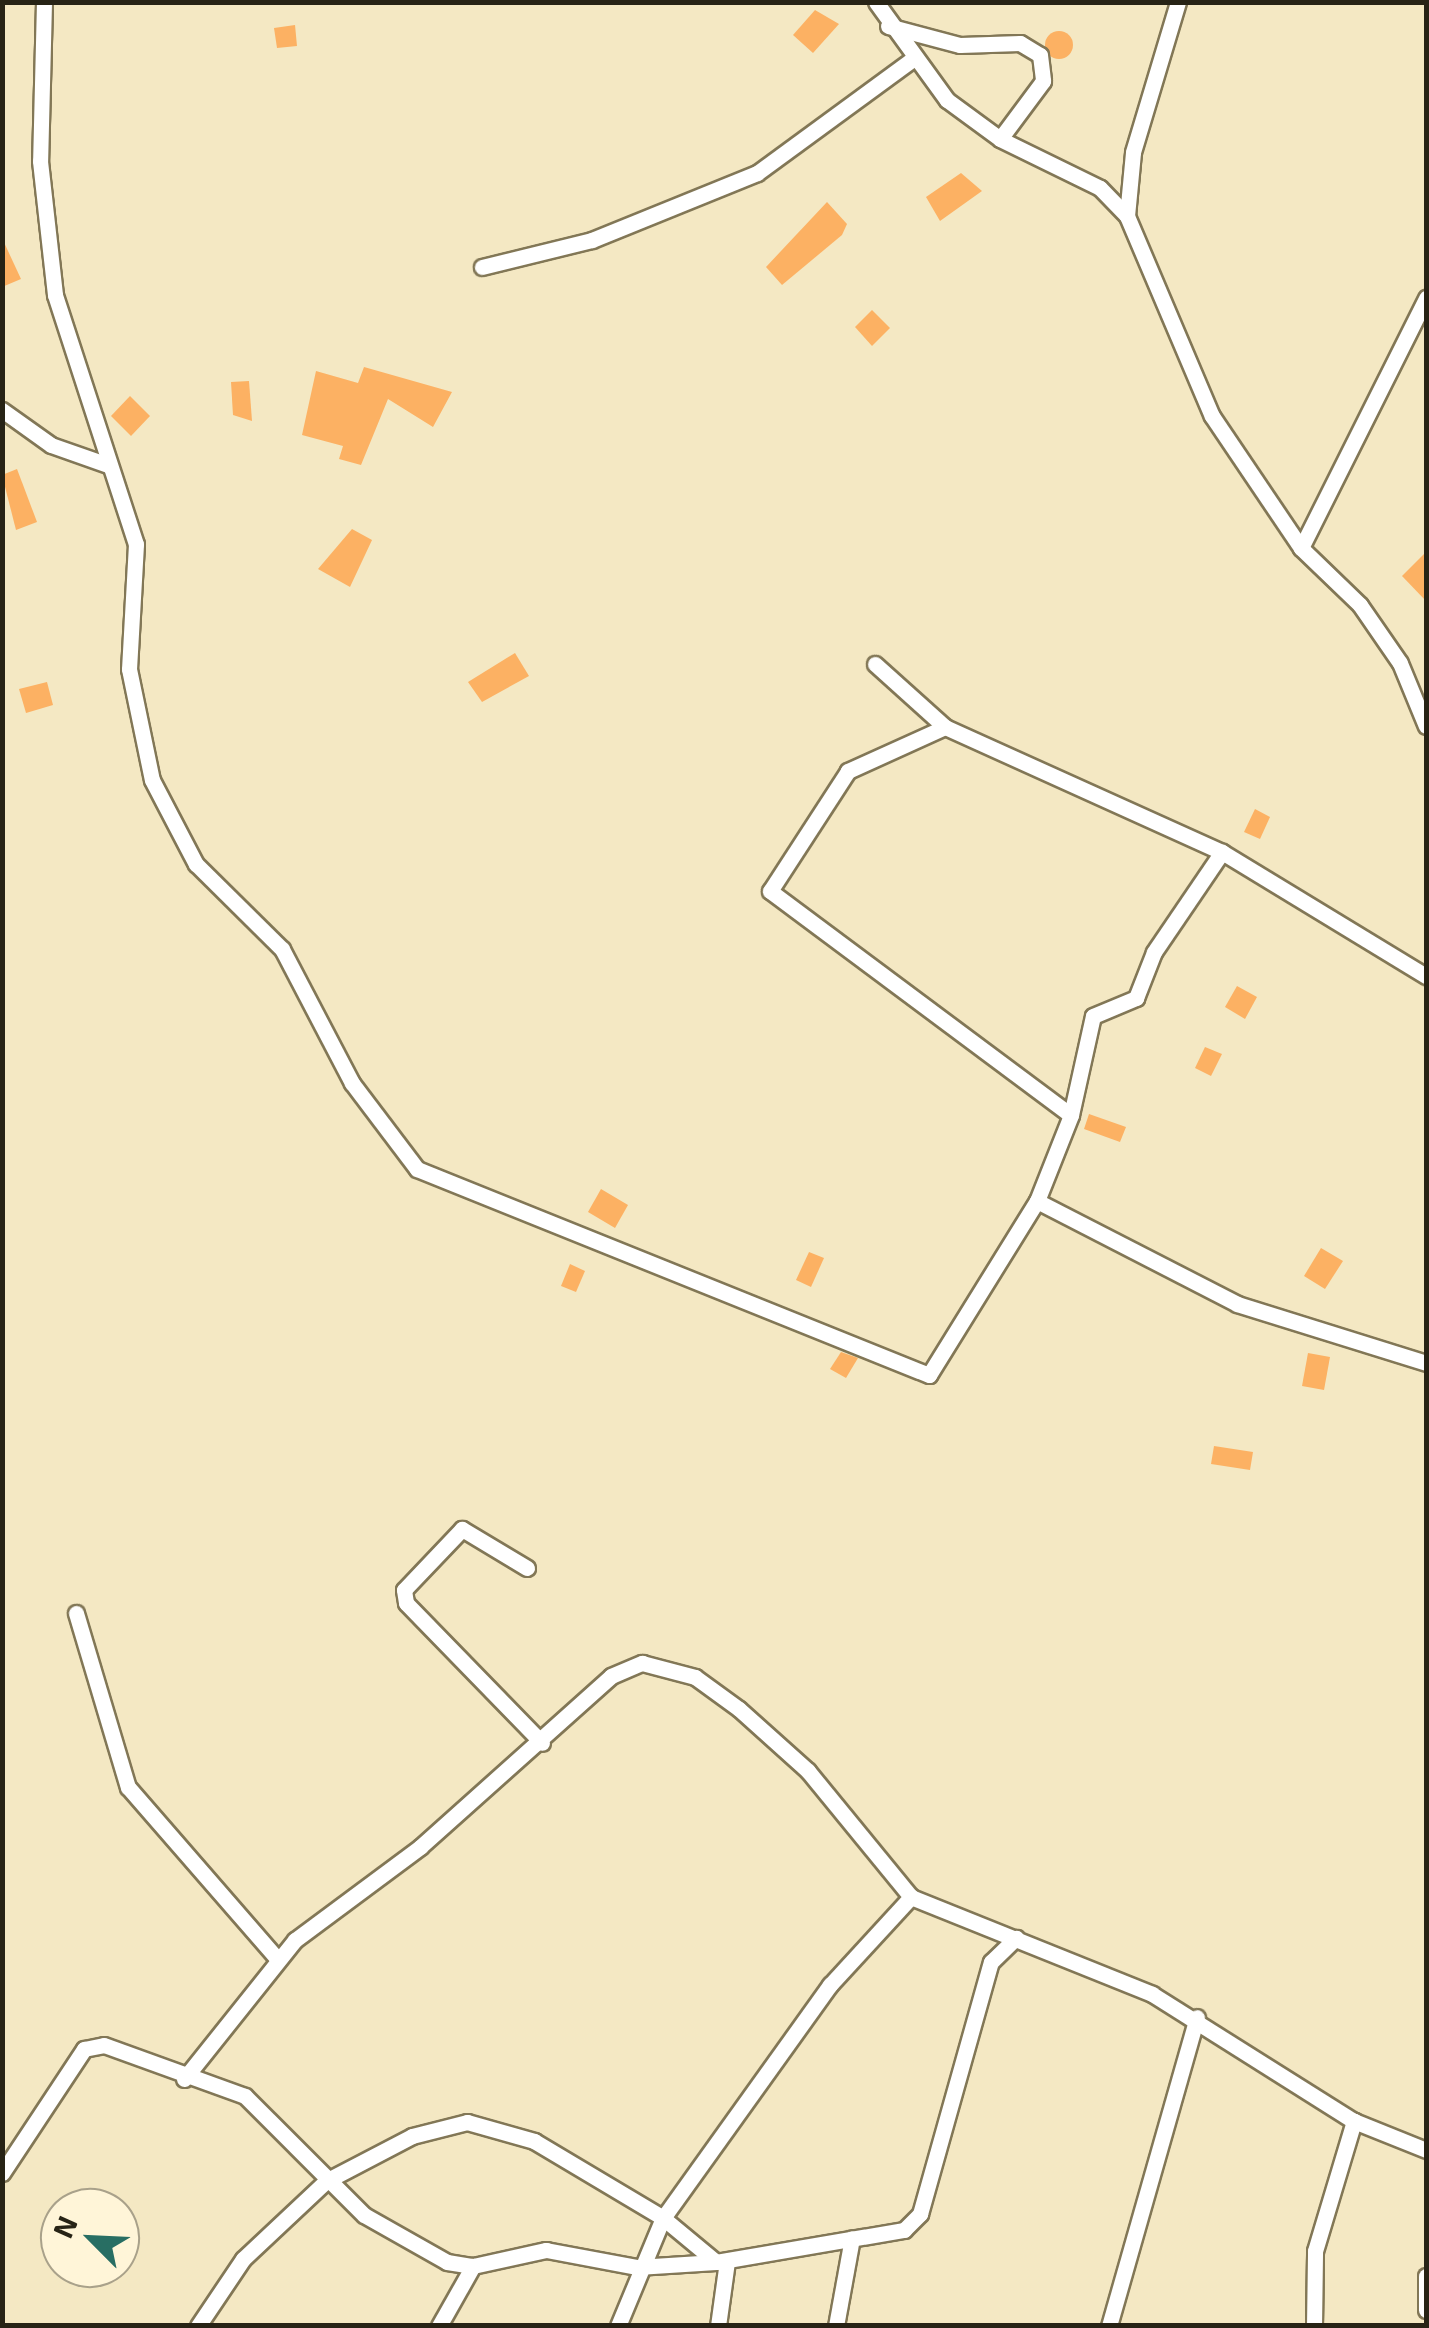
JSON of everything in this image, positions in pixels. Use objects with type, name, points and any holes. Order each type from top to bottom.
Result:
[{"type":"street","points":[[44,2],[40,162],[54,296],[136,544],[129,668],[172,831],[282,949],[352,1084],[409,1164],[929,1375],[1037,1201],[1071,1115],[1092,1016],[1136,998],[1154,952],[1222,852]]},
{"type":"street","points":[[876,2],[910,61],[1000,140],[1100,188],[1127,216],[1212,416],[1302,548],[1370,619],[1426,726]]},
{"type":"street","points":[[1127,216],[1133,152],[1178,2]]},
{"type":"street","points":[[888,26],[979,48],[1020,43],[1040,55],[1043,81],[1000,140]]},
{"type":"street","points":[[482,266],[592,240],[726,188],[808,145],[910,61]]},
{"type":"street","points":[[1302,548],[1426,298]]},
{"type":"street","points":[[2,410],[50,446],[108,465]]},
{"type":"street","points":[[876,664],[945,727],[1222,852],[1426,976]]},
{"type":"street","points":[[945,727],[848,771],[770,892],[1071,1115]]},
{"type":"street","points":[[1037,1201],[1236,1304],[1426,1363]]},
{"type":"street","points":[[527,1568],[462,1529],[404,1590],[406,1602],[542,1743]]},
{"type":"street","points":[[76,1612],[128,1787],[276,1957]]},
{"type":"street","points":[[184,2079],[276,1957],[542,1743],[611,1676],[642,1663],[696,1678],[808,1771],[911,1896],[1197,2018],[1354,2121],[1426,2150]]},
{"type":"street","points":[[618,2326],[637,2267],[663,2218],[830,1986],[911,1896]]},
{"type":"street","points":[[2,2172],[84,2049],[104,2045],[184,2079],[245,2096],[326,2181],[416,2248],[473,2266],[546,2250],[637,2267],[722,2262],[904,2230],[920,2214],[987,1972],[1016,1938]]},
{"type":"street","points":[[1109,2326],[1197,2018]]},
{"type":"street","points":[[1314,2326],[1315,2252],[1354,2121]]},
{"type":"street","points":[[198,2326],[243,2258],[326,2181],[412,2136],[467,2122],[534,2142],[663,2218],[722,2262]]},
{"type":"street","points":[[836,2326],[852,2238]]},
{"type":"street","points":[[718,2326],[722,2262]]},
{"type":"street","points":[[438,2326],[473,2266]]},
{"type":"street","points":[[1426,2276],[1426,2310]]},
{"type":"building","points":[[815,10],[839,24],[813,53],[793,35]]},
{"type":"building","points":[[295,25],[297,46],[277,48],[274,28]]},
{"type":"building","points":[[1059,31],[1069,35],[1073,45],[1069,55],[1059,59],[1049,55],[1045,45],[1049,35]]},
{"type":"building","points":[[961,173],[982,191],[940,221],[926,197]]},
{"type":"building","points":[[827,202],[847,224],[842,235],[782,285],[766,267]]},
{"type":"building","points":[[2,238],[21,279],[2,287]]},
{"type":"building","points":[[872,310],[890,328],[872,346],[855,327]]},
{"type":"building","points":[[364,367],[452,392],[433,427],[388,399],[361,465],[339,459],[343,446],[302,435],[316,371],[358,383]]},
{"type":"building","points":[[249,381],[252,421],[233,415],[231,382]]},
{"type":"building","points":[[130,396],[150,416],[131,436],[111,416]]},
{"type":"building","points":[[17,469],[37,522],[16,530],[2,475]]},
{"type":"building","points":[[352,529],[372,540],[350,587],[318,569]]},
{"type":"building","points":[[1426,552],[1426,601],[1402,576]]},
{"type":"building","points":[[515,653],[529,676],[482,702],[468,682]]},
{"type":"building","points":[[47,682],[53,705],[26,713],[19,689]]},
{"type":"building","points":[[1255,809],[1270,817],[1260,839],[1244,832]]},
{"type":"building","points":[[1237,986],[1257,997],[1245,1019],[1225,1007]]},
{"type":"building","points":[[1205,1047],[1222,1054],[1211,1076],[1195,1068]]},
{"type":"building","points":[[1089,1114],[1126,1127],[1120,1142],[1084,1129]]},
{"type":"building","points":[[601,1189],[628,1205],[615,1228],[588,1212]]},
{"type":"building","points":[[1321,1248],[1343,1261],[1325,1289],[1304,1276]]},
{"type":"building","points":[[809,1252],[824,1258],[811,1287],[796,1280]]},
{"type":"building","points":[[570,1264],[585,1271],[576,1292],[561,1286]]},
{"type":"building","points":[[841,1352],[858,1358],[846,1378],[830,1369]]},
{"type":"building","points":[[1308,1353],[1330,1357],[1324,1390],[1302,1386]]},
{"type":"building","points":[[1214,1446],[1253,1452],[1250,1470],[1211,1464]]}]
